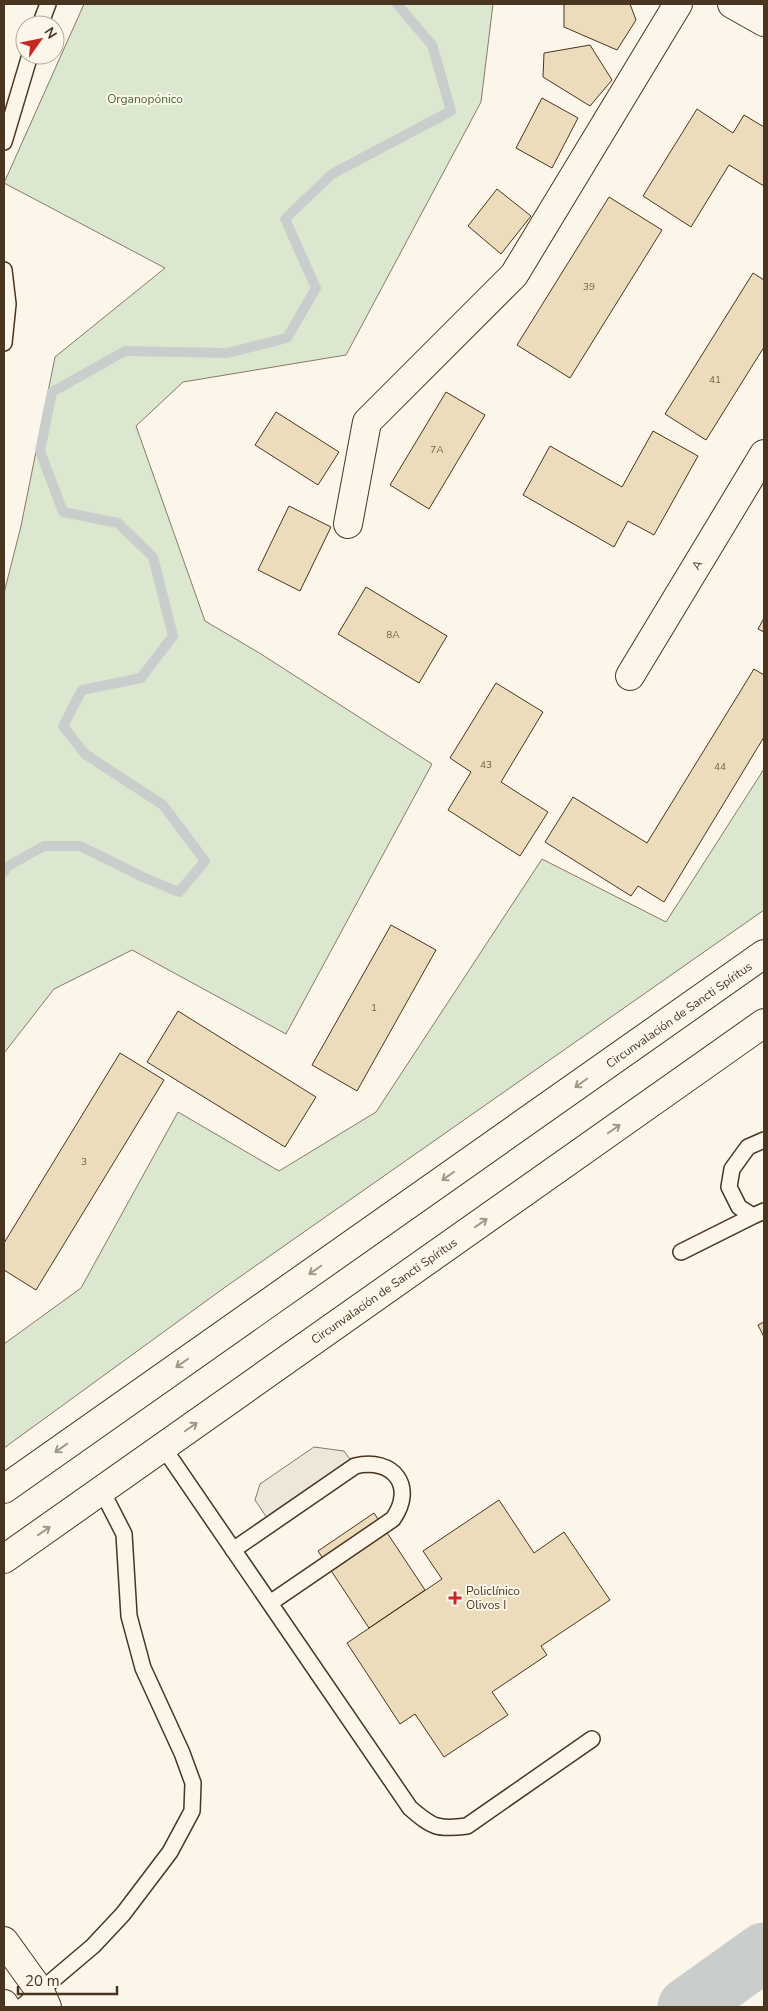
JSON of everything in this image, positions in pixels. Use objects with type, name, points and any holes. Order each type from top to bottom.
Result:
[{"type":"main road","points":[[348,524],[367,422],[514,275],[678,4]]},
{"type":"main road","points":[[732,4],[764,22]]},
{"type":"main road","name":"A","points":[[630,676],[764,454]]},
{"type":"main road","name":"Circunvalación de Sancti Spíritus","points":[[4,1489],[764,954]]},
{"type":"main road","name":"Circunvalación de Sancti Spíritus","points":[[4,1559],[764,1023]]},
{"type":"main road","points":[[4,1941],[36,2002]]},
{"type":"lane","points":[[4,142],[27,65]]},
{"type":"lane","points":[[4,270],[8,304],[4,343]]},
{"type":"lane","points":[[759,1213],[739,1207],[729,1187],[732,1169],[748,1147],[764,1140]]},
{"type":"lane","points":[[681,1252],[759,1213]]},
{"type":"lane","points":[[163,1447],[410,1808],[430,1824],[447,1829],[467,1826],[592,1739]]},
{"type":"lane","points":[[233,1550],[356,1466],[376,1464],[393,1472],[402,1489],[403,1500],[393,1519],[270,1603]]},
{"type":"lane","points":[[36,2002],[123,1914],[170,1852],[192,1811],[193,1783],[182,1753],[143,1668],[129,1616],[124,1534],[102,1491]]},
{"type":"green space","name":"Organopónico","points":[[84,4],[493,4],[481,102],[346,355],[183,382],[136,426],[205,621],[261,654],[432,764],[286,1034],[132,950],[54,989],[4,1053],[4,593],[21,526],[55,357],[165,268],[4,183],[57,65],[65,65],[65,47]]},
{"type":"green space","points":[[764,769],[764,910],[224,1288],[4,1448],[4,1344],[81,1288],[178,1112],[279,1171],[376,1112],[542,859],[666,922]]},
{"type":"shaded area","points":[[314,1447],[344,1451],[355,1466],[271,1524],[255,1500],[260,1484]]},
{"type":"building","points":[[564,4],[630,4],[636,20],[617,50],[564,27]]},
{"type":"building","points":[[590,45],[612,80],[590,106],[543,77],[544,53]]},
{"type":"building","points":[[542,98],[578,118],[552,168],[516,148]]},
{"type":"building","points":[[697,109],[733,133],[744,115],[764,127],[764,186],[729,165],[691,227],[643,196]]},
{"type":"building","points":[[497,189],[531,216],[501,254],[468,226]]},
{"type":"building","points":[[609,197],[662,230],[570,378],[517,345]]},
{"type":"building","points":[[753,273],[764,280],[764,347],[706,440],[665,414]]},
{"type":"building","points":[[446,392],[485,415],[429,509],[390,485]]},
{"type":"building","points":[[276,412],[339,452],[318,485],[255,445]]},
{"type":"building","points":[[653,431],[698,456],[654,535],[628,521],[614,547],[523,495],[550,446],[622,487]]},
{"type":"building","points":[[289,506],[331,527],[300,591],[258,570]]},
{"type":"building","points":[[366,587],[447,636],[419,683],[338,634]]},
{"type":"building","points":[[764,618],[764,632],[758,629]]},
{"type":"building","points":[[754,669],[764,675],[764,737],[664,902],[638,886],[631,896],[545,842],[573,797],[647,843]]},
{"type":"building","points":[[496,683],[543,712],[501,782],[548,812],[520,856],[448,810],[471,772],[450,758]]},
{"type":"building","points":[[391,925],[436,950],[357,1091],[312,1065]]},
{"type":"building","points":[[178,1011],[316,1097],[285,1147],[147,1062]]},
{"type":"building","points":[[120,1053],[164,1080],[36,1290],[4,1270],[4,1243]]},
{"type":"building","points":[[764,1322],[764,1337],[758,1325]]},
{"type":"building","points":[[499,1500],[534,1553],[564,1532],[610,1600],[541,1646],[547,1655],[492,1692],[508,1715],[444,1757],[415,1714],[400,1724],[347,1643],[442,1579],[423,1551]]},
{"type":"building","points":[[374,1513],[425,1590],[369,1628],[318,1551]]},
{"type":"waterway","points":[[4,872],[8,866],[44,846],[80,846],[145,878],[179,892],[205,861],[163,805],[85,754],[63,726],[82,690],[141,678],[173,636],[153,557],[118,523],[63,512],[40,451],[52,392],[125,351],[227,353],[287,338],[316,288],[285,219],[332,174],[451,111],[432,45],[397,4]]},
{"type":"waterway","points":[[687,2007],[764,1952]]},
{"type":"place","name":"Policlínico Olivos I","points":[[455,1598]]}]
